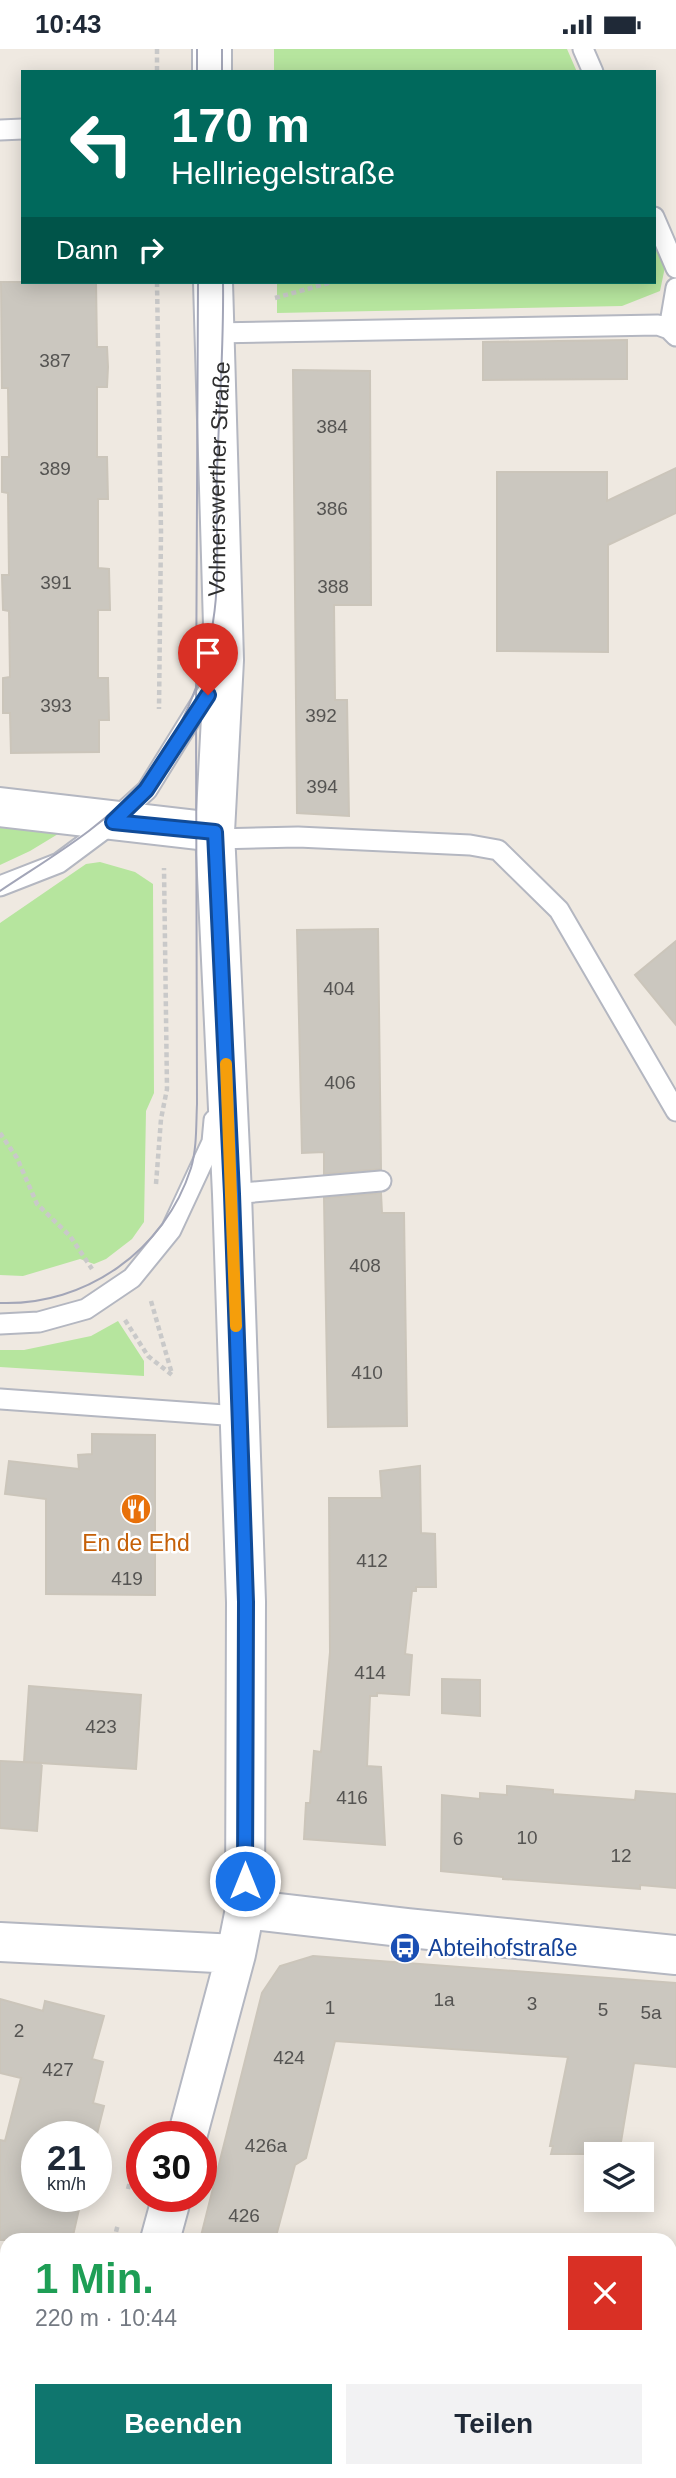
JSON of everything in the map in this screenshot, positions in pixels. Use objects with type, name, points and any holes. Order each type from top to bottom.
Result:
[{"type":"street","points":[[212,49],[212,70]]},
{"type":"street","name":"Volmerswerther Straße","points":[[191,2121],[236,1954],[245,1909],[246,1602],[232,1194],[215,835],[225,660],[213,284]]},
{"type":"street","points":[[0,807],[215,835]]},
{"type":"street","points":[[245,1909],[676,1955]]},
{"type":"street","points":[[0,1942],[236,1954]]},
{"type":"street","points":[[162,2233],[168,2212]]},
{"type":"lane","points":[[583,49],[592,70]]},
{"type":"lane","points":[[0,129],[21,129]]},
{"type":"lane","points":[[656,222],[676,268]]},
{"type":"lane","points":[[213,333],[658,325],[672,332],[676,288]]},
{"type":"lane","points":[[0,886],[59,863],[113,822],[146,790],[208,695],[225,660]]},
{"type":"lane","points":[[215,835],[470,845],[498,850],[559,910],[676,1111]]},
{"type":"lane","points":[[0,1324],[39,1322],[86,1309],[132,1278],[172,1230],[212,1142],[224,1022]]},
{"type":"lane","points":[[232,1194],[381,1181]]},
{"type":"lane","points":[[0,1399],[239,1416]]},
{"type":"path","points":[[157,49],[157,70]]},
{"type":"path","points":[[157,284],[159,711]]},
{"type":"path","points":[[266,302],[325,284]]},
{"type":"path","points":[[156,1186],[161,1118],[167,1089],[163,862]]},
{"type":"path","points":[[0,1133],[16,1158],[37,1204],[70,1235],[148,1356],[172,1375],[150,1298]]},
{"type":"green space","points":[[274,49],[567,49],[576,70],[274,70]]},
{"type":"green space","points":[[656,246],[665,267],[660,291],[622,306],[277,313],[277,284],[656,284]]},
{"type":"green space","points":[[0,828],[63,831],[0,865]]},
{"type":"green space","points":[[100,862],[135,872],[153,884],[154,1093],[146,1111],[144,1222],[132,1239],[106,1259],[94,1264],[80,1259],[23,1276],[0,1275],[0,923],[86,864]]},
{"type":"green space","points":[[118,1321],[144,1361],[144,1376],[0,1367],[0,1350],[24,1350],[91,1336]]},
{"type":"building","points":[[1,282],[96,284],[97,347],[107,347],[108,367],[107,387],[97,387],[97,457],[107,457],[108,499],[98,499],[98,568],[109,569],[110,610],[98,610],[98,678],[108,678],[109,720],[99,720],[99,752],[11,753],[10,713],[3,713],[3,678],[10,677],[9,611],[3,610],[2,575],[9,575],[8,493],[2,492],[2,457],[9,457],[8,388],[2,388]]},
{"type":"building","points":[[627,340],[627,379],[483,380],[483,342]]},
{"type":"building","points":[[293,370],[370,371],[371,605],[334,605],[335,700],[347,700],[349,816],[297,813]]},
{"type":"building","points":[[676,468],[676,513],[608,545],[608,652],[497,651],[497,472],[607,472],[607,501]]},
{"type":"building","points":[[378,929],[381,1169],[324,1174],[324,1152],[302,1153],[297,930]]},
{"type":"building","points":[[676,941],[676,1025],[635,975]]},
{"type":"building","points":[[381,1193],[382,1213],[404,1213],[407,1426],[328,1427],[324,1198]]},
{"type":"building","points":[[92,1434],[155,1435],[155,1595],[46,1594],[46,1499],[5,1494],[9,1461],[79,1469],[78,1455],[92,1454]]},
{"type":"building","points":[[420,1466],[421,1533],[435,1534],[436,1587],[416,1587],[416,1591],[412,1591],[405,1654],[412,1655],[409,1695],[377,1693],[377,1696],[370,1696],[367,1766],[381,1767],[385,1845],[304,1839],[314,1751],[321,1752],[330,1652],[329,1498],[382,1498],[380,1471]]},
{"type":"building","points":[[442,1679],[480,1680],[480,1716],[442,1713]]},
{"type":"building","points":[[29,1686],[141,1695],[136,1769],[24,1762]]},
{"type":"building","points":[[0,1761],[42,1763],[37,1831],[0,1828]]},
{"type":"building","points":[[507,1786],[553,1790],[553,1794],[635,1800],[636,1791],[676,1794],[676,1888],[640,1885],[640,1889],[503,1879],[441,1871],[442,1795],[480,1799],[480,1793],[507,1795]]},
{"type":"building","points":[[313,1956],[676,1983],[676,2067],[634,2063],[621,2142],[584,2142],[584,2154],[551,2154],[553,2146],[550,2146],[568,2057],[335,2041],[306,2158],[295,2165],[277,2233],[202,2233],[207,2212],[217,2212],[217,2172],[262,1993],[280,1966]]},
{"type":"building","points":[[0,1999],[43,2011],[45,2001],[104,2016],[92,2059],[103,2062],[93,2103],[104,2106],[100,2121],[21,2121],[21,2212],[78,2212],[74,2233],[0,2233],[0,2140],[5,2141],[21,2078],[0,2073]]},
{"type":"tram line","points":[[197,49],[197,70]]},
{"type":"tram line","points":[[222,49],[222,70]]},
{"type":"tram line","points":[[0,1303],[32,1301],[62,1295],[91,1283],[118,1267],[142,1248],[162,1224],[179,1197],[193,1160],[197,1104],[198,284]]},
{"type":"tram line","points":[[0,891],[75,841],[128,798],[168,746],[197,686],[209,643],[217,585],[223,284]]},
{"type":"slow traffic","points":[[226,1064],[236,1326]]},
{"type":"place","name":"En de Ehd","points":[[136,1509]]},
{"type":"place","name":"Abteihofstraße","points":[[405,1948]]},
{"type":"route","points":[[208,695],[146,790],[113,822],[215,832],[232,1194],[246,1602],[245,1881]]}]
